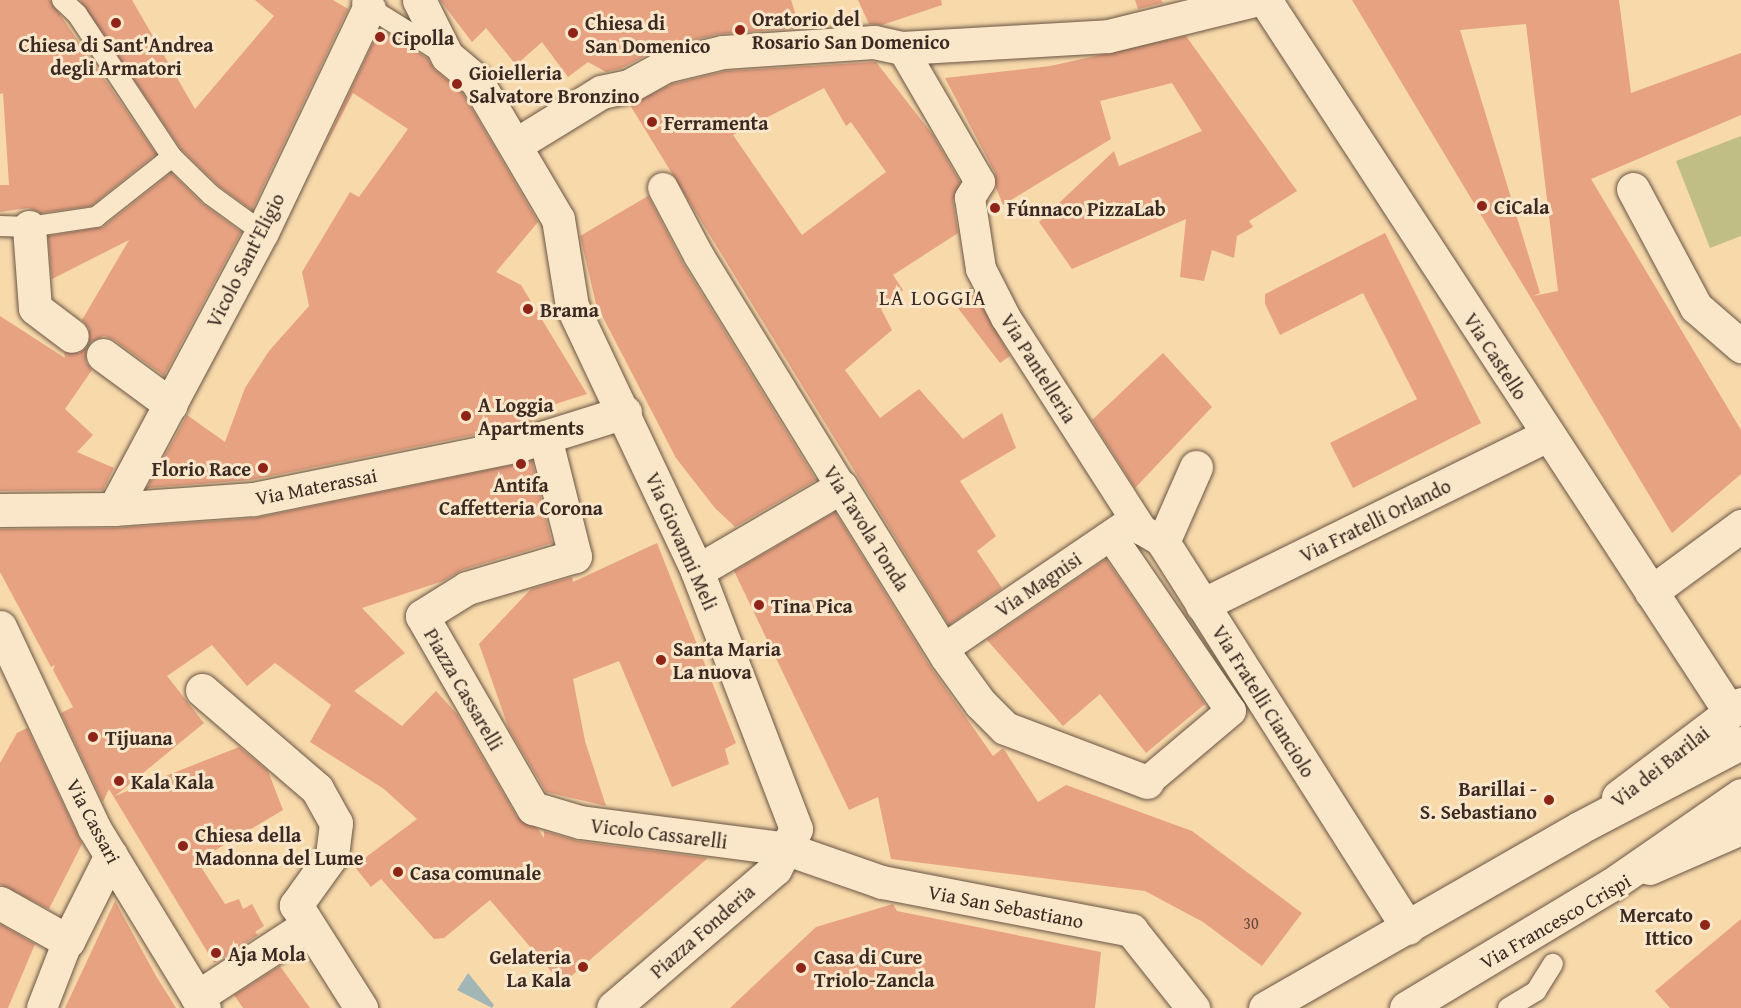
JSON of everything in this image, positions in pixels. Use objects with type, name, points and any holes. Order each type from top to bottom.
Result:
[{"type":"street","points":[[419,0],[447,56],[476,80],[515,145],[601,92],[629,86],[665,66],[723,52],[1108,36],[1255,0]]},
{"type":"street","name":"Via Castello","points":[[1265,0],[1651,592],[1735,708]]},
{"type":"street","name":"Vicolo Sant'Eligio","points":[[114,509],[262,232],[364,4]]},
{"type":"street","name":"Via Pantelleria","points":[[888,45],[980,182],[970,198],[986,279],[1006,318],[1123,527],[1142,530],[1164,542]]},
{"type":"street","name":"Via Giovanni Meli","points":[[515,145],[563,234],[572,306],[625,412],[697,571],[796,829],[787,849]]},
{"type":"street","name":"Via Tavola Tonda","points":[[663,188],[699,256],[841,487],[942,650],[981,703],[1005,728],[1147,782]]},
{"type":"street","points":[[1633,189],[1696,307],[1741,345]]},
{"type":"street","points":[[15,227],[35,308],[72,336]]},
{"type":"street","points":[[103,355],[171,405]]},
{"type":"street","name":"Via Materassai","points":[[0,510],[114,509],[254,499],[545,437],[625,412]]},
{"type":"street","name":"Via Fratelli Orlando","points":[[1203,605],[1547,435]]},
{"type":"street","name":"Piazza Cassarelli","points":[[533,808],[422,616],[467,588],[575,556],[545,437]]},
{"type":"street","points":[[1164,542],[1196,467]]},
{"type":"street","points":[[697,571],[841,487]]},
{"type":"street","points":[[1651,592],[1741,526]]},
{"type":"street","points":[[1123,527],[1231,711],[1147,782]]},
{"type":"street","name":"Via Magnisi","points":[[942,650],[1123,527]]},
{"type":"street","name":"Via Fratelli Cianciolo","points":[[1164,542],[1408,928]]},
{"type":"street","name":"Via Cassari","points":[[0,627],[94,828],[200,1002]]},
{"type":"street","points":[[202,690],[317,789],[336,823],[332,855],[296,905],[361,1008]]},
{"type":"street","name":"Via dei Barilai","points":[[1579,828],[1735,708]]},
{"type":"street","points":[[1265,1008],[1579,828],[1741,743]]},
{"type":"street","points":[[1611,885],[1741,795]]},
{"type":"street","name":"Vicolo Cassarelli","points":[[533,808],[580,822],[787,849]]},
{"type":"street","name":"Via Francesco Crispi","points":[[1406,1008],[1611,885],[1741,828]]},
{"type":"street","name":"Piazza Fonderia","points":[[613,1008],[775,869],[787,849]]},
{"type":"street","name":"Via San Sebastiano","points":[[787,849],[882,882],[1131,930],[1193,1008]]},
{"type":"street","points":[[42,1008],[68,941],[111,855]]},
{"type":"street","points":[[0,903],[68,941]]},
{"type":"street","points":[[200,1002],[308,925]]},
{"type":"lane","points":[[62,0],[77,14],[172,157],[211,195],[262,232]]},
{"type":"lane","points":[[364,4],[447,56]]},
{"type":"lane","points":[[15,227],[96,217],[172,157]]},
{"type":"lane","points":[[1508,1008],[1536,991],[1553,964]]},
{"type":"shaded area","points":[[1741,136],[1741,236],[1710,248],[1676,161]]},
{"type":"shaded area","points":[[468,973],[494,1005],[492,1008],[457,990]]},
{"type":"building","points":[[0,0],[50,0],[156,154],[91,206],[41,213],[28,208],[0,212],[0,185],[9,185],[3,93],[0,94]]},
{"type":"building","points":[[80,0],[132,0],[195,109],[274,16],[255,0],[333,0],[348,9],[252,210],[219,186],[181,149]]},
{"type":"building","name":"Chiesa di San Domenico","points":[[440,0],[791,0],[800,28],[719,34],[660,48],[622,68],[606,72],[588,62],[568,77],[542,42],[516,65],[486,28],[472,42]]},
{"type":"building","points":[[858,0],[941,0],[942,5],[882,25],[869,24]]},
{"type":"building","points":[[1135,0],[1161,0],[1163,3],[1138,9]]},
{"type":"building","points":[[1352,0],[1619,0],[1631,93],[1741,53],[1741,115],[1591,179],[1741,430],[1741,474],[1672,533]],"holes":[[[1526,24],[1558,291],[1533,296],[1540,293],[1460,30]]]},
{"type":"building","points":[[380,28],[427,58],[435,70],[462,92],[538,222],[496,272],[521,285],[587,394],[530,412],[532,421],[514,427],[251,480],[147,488],[187,415],[225,442],[245,388],[269,351],[309,306],[302,272],[350,192],[359,197],[408,129],[353,93],[315,166]]},
{"type":"building","points":[[1186,36],[1297,191],[1249,221],[1253,227],[1237,236],[1234,258],[1212,250],[1204,281],[1180,277],[1186,219],[1072,269],[1039,222],[1114,151],[1119,166],[1202,131],[1172,83],[1100,101],[1111,139],[1003,205],[996,188],[995,173],[945,78],[1050,66]]},
{"type":"building","points":[[876,62],[933,135],[960,182],[953,201],[958,233],[893,275],[903,290],[881,309],[892,330],[845,370],[880,418],[919,389],[963,439],[1002,413],[1016,448],[960,481],[996,536],[977,551],[1002,588],[949,625],[630,105],[672,84],[726,71]],"holes":[[[824,88],[846,126],[851,122],[886,172],[802,235],[733,135]]]},
{"type":"building","points":[[171,173],[204,205],[241,232],[164,376],[114,340],[104,336],[89,343],[89,329],[82,320],[129,240],[52,279],[48,236],[103,227]]},
{"type":"building","points":[[648,196],[684,265],[816,480],[735,527],[715,508],[676,458],[596,304],[580,236]]},
{"type":"building","points":[[1385,233],[1481,423],[1353,488],[1330,443],[1417,399],[1363,293],[1280,335],[1265,304],[1265,294]]},
{"type":"building","points":[[971,287],[1010,356],[1000,363],[954,303]]},
{"type":"building","points":[[0,316],[65,358],[64,352],[79,353],[86,348],[86,362],[92,370],[65,409],[93,435],[77,452],[114,468],[103,490],[0,491]]},
{"type":"building","points":[[1163,353],[1212,407],[1135,488],[1092,420]]},
{"type":"building","points":[[532,461],[552,543],[462,570],[443,581],[362,608],[405,653],[354,691],[402,726],[436,691],[457,714],[517,817],[538,829],[544,838],[544,831],[578,841],[708,858],[562,984],[490,900],[444,938],[434,939],[381,879],[371,887],[354,866],[417,819],[384,789],[310,742],[331,705],[275,663],[247,686],[212,645],[167,676],[204,723],[115,796],[239,747],[268,771],[283,810],[197,861],[225,904],[239,899],[243,909],[252,904],[264,926],[255,932],[258,935],[214,963],[109,789],[103,802],[61,713],[73,707],[53,670],[55,665],[51,667],[0,572],[0,529],[115,528],[255,518]]},
{"type":"building","points":[[835,512],[930,666],[993,756],[1003,748],[1038,802],[1066,785],[1192,831],[1302,913],[1262,966],[1203,922],[1145,891],[891,859],[878,797],[849,810],[734,571]]},
{"type":"building","points":[[657,543],[736,743],[725,749],[729,764],[672,787],[619,661],[573,679],[585,741],[606,806],[546,792],[509,729],[479,644],[531,589],[572,577],[573,582]]},
{"type":"building","points":[[1106,559],[1205,704],[1146,753],[1100,694],[1063,726],[987,640]]},
{"type":"building","points":[[27,728],[82,844],[49,909],[0,884],[0,763],[17,733]]},
{"type":"building","points":[[115,901],[156,976],[176,1008],[65,1008]]},
{"type":"building","points":[[893,904],[897,911],[1101,952],[1095,1008],[730,1008],[816,927]]},
{"type":"building","points":[[1741,919],[1741,1008],[1670,1008],[1655,991]]},
{"type":"building","points":[[0,924],[35,944],[8,1008],[0,1008]]},
{"type":"building","points":[[280,966],[310,1008],[243,1008],[234,995]]},
{"type":"place","name":"Chiesa di Sant'Andrea degli Armatori","points":[[116,23]]},
{"type":"place","name":"Oratorio del Rosario San Domenico","points":[[740,30]]},
{"type":"place","name":"Chiesa di San Domenico","points":[[573,33]]},
{"type":"place","name":"Cipolla","points":[[380,37]]},
{"type":"place","name":"Gioielleria Salvatore Bronzino","points":[[457,84]]},
{"type":"place","name":"Ferramenta","points":[[652,122]]},
{"type":"place","name":"CiCala","points":[[1482,206]]},
{"type":"place","name":"Fúnnaco PizzaLab","points":[[995,208]]},
{"type":"place","name":"Brama","points":[[528,309]]},
{"type":"place","name":"A Loggia Apartments","points":[[466,416]]},
{"type":"place","name":"Antifa Caffetteria Corona","points":[[521,464]]},
{"type":"place","name":"Florio Race","points":[[263,468]]},
{"type":"place","name":"Tina Pica","points":[[759,605]]},
{"type":"place","name":"Santa Maria La nuova","points":[[661,660]]},
{"type":"place","name":"Tijuana","points":[[93,737]]},
{"type":"place","name":"Kala Kala","points":[[119,781]]},
{"type":"place","name":"Barillai - S. Sebastiano","points":[[1549,800]]},
{"type":"place","name":"Chiesa della Madonna del Lume","points":[[183,846]]},
{"type":"place","name":"Casa comunale","points":[[398,872]]},
{"type":"place","name":"Mercato Ittico","points":[[1705,925]]},
{"type":"place","name":"Aja Mola","points":[[216,953]]},
{"type":"place","name":"Gelateria La Kala","points":[[583,967]]},
{"type":"place","name":"Casa di Cure Triolo-Zancla","points":[[801,968]]},
{"type":"district","name":"LA LOGGIA","points":[[933,298]]}]
